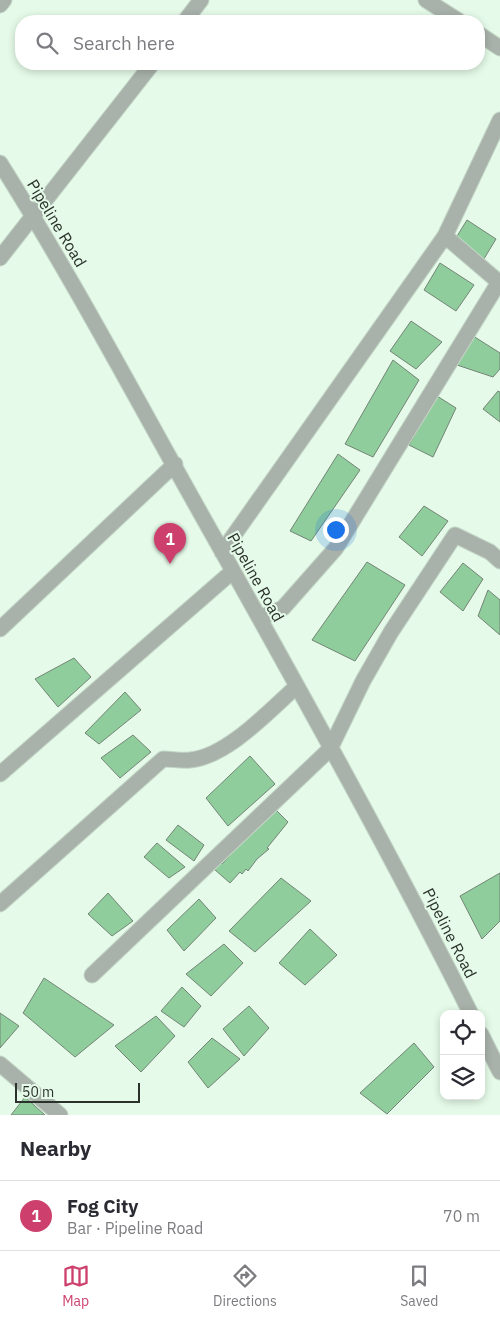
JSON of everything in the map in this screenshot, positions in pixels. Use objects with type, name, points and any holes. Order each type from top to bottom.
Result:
[{"type":"street","points":[[0,5],[4,0]]},
{"type":"street","points":[[190,15],[201,0]]},
{"type":"street","points":[[426,0],[450,15]]},
{"type":"street","points":[[485,38],[500,48]]},
{"type":"street","points":[[0,258],[147,70]]},
{"type":"street","points":[[222,552],[445,236],[500,120]]},
{"type":"street","name":"Pipeline Road","points":[[0,162],[33,215],[175,464],[330,749],[393,860],[469,1010]]},
{"type":"street","points":[[260,618],[283,608],[336,548],[500,282],[445,236]]},
{"type":"street","points":[[0,629],[175,464]]},
{"type":"street","points":[[92,975],[330,749],[363,681],[391,632],[455,535],[490,552],[500,561]]},
{"type":"street","points":[[0,774],[233,571]]},
{"type":"street","points":[[0,904],[163,759],[190,760],[209,755],[253,726],[297,686]]},
{"type":"street","points":[[485,1042],[500,1072]]},
{"type":"street","points":[[0,1064],[60,1115]]},
{"type":"building","points":[[467,220],[496,239],[482,262],[454,241]]},
{"type":"building","points":[[440,263],[474,285],[456,311],[424,290]]},
{"type":"building","points":[[411,321],[442,342],[416,369],[390,351]]},
{"type":"building","points":[[470,334],[500,353],[500,369],[493,377],[454,364]]},
{"type":"building","points":[[393,360],[419,380],[373,457],[345,444]]},
{"type":"building","points":[[498,391],[500,392],[500,422],[483,409]]},
{"type":"building","points":[[437,396],[456,408],[433,457],[409,445]]},
{"type":"building","points":[[338,454],[360,470],[311,541],[290,531]]},
{"type":"building","points":[[424,506],[448,521],[422,556],[399,537]]},
{"type":"building","points":[[367,562],[405,585],[355,661],[312,640]]},
{"type":"building","points":[[463,563],[483,579],[463,611],[440,592]]},
{"type":"building","points":[[488,590],[500,600],[500,635],[478,616]]},
{"type":"building","points":[[74,658],[91,677],[58,707],[35,679]]},
{"type":"building","points":[[125,692],[141,710],[99,744],[85,733]]},
{"type":"building","points":[[133,735],[151,752],[120,778],[101,758]]},
{"type":"building","points":[[250,756],[275,784],[228,826],[206,798]]},
{"type":"building","points":[[274,808],[288,822],[267,848],[269,849],[257,859],[248,871],[246,869],[242,874],[240,872],[230,883],[214,869],[220,862],[222,864],[230,855],[228,853]]},
{"type":"building","points":[[178,825],[204,845],[194,861],[166,840]]},
{"type":"building","points":[[157,843],[185,867],[169,878],[144,857]]},
{"type":"building","points":[[500,873],[500,921],[482,939],[460,896]]},
{"type":"building","points":[[281,878],[311,901],[255,952],[229,931]]},
{"type":"building","points":[[108,893],[133,921],[112,936],[88,914]]},
{"type":"building","points":[[199,899],[216,918],[184,951],[167,930]]},
{"type":"building","points":[[310,929],[337,955],[305,985],[279,963]]},
{"type":"building","points":[[224,944],[243,963],[211,996],[186,974]]},
{"type":"building","points":[[44,978],[114,1025],[75,1057],[23,1013]]},
{"type":"building","points":[[182,987],[201,1006],[184,1027],[161,1011]]},
{"type":"building","points":[[249,1006],[269,1028],[244,1056],[223,1029]]},
{"type":"building","points":[[0,1013],[19,1026],[0,1048]]},
{"type":"building","points":[[156,1016],[175,1036],[141,1072],[115,1046]]},
{"type":"building","points":[[212,1038],[240,1059],[208,1088],[188,1062]]},
{"type":"building","points":[[414,1043],[434,1067],[387,1114],[360,1093]]},
{"type":"building","points":[[25,1097],[45,1115],[11,1115]]},
{"type":"place","name":"Fog City","points":[[170,564]]}]
